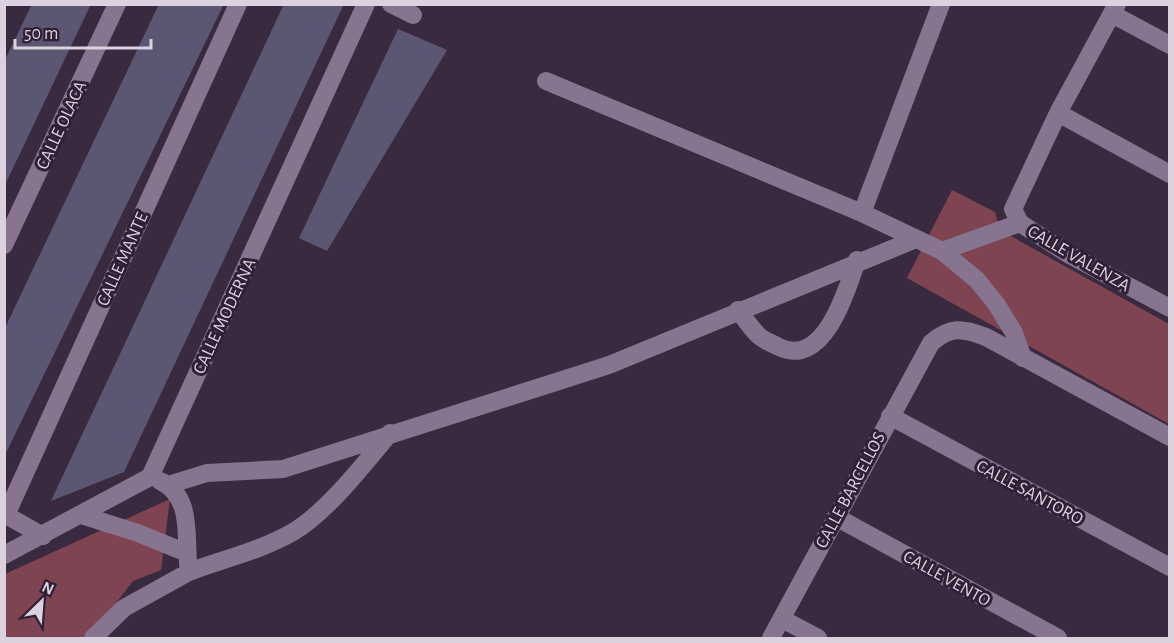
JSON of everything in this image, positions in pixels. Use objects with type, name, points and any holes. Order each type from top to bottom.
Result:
[{"type":"street","name":"CALLE OLACA","points":[[4,245],[117,4]]},
{"type":"street","name":"CALLE MANTE","points":[[5,514],[238,4]]},
{"type":"street","name":"CALLE MODERNA","points":[[150,477],[366,4]]},
{"type":"street","points":[[390,4],[413,15]]},
{"type":"street","points":[[862,213],[941,4]]},
{"type":"street","points":[[1170,45],[1115,9],[1058,113],[1170,174]]},
{"type":"street","points":[[546,81],[862,213],[942,251],[977,280],[997,306],[1014,333],[1023,358],[1170,437]]},
{"type":"street","name":"CALLE VALENZA","points":[[1058,113],[1013,208],[1020,223],[1068,254],[1170,309]]},
{"type":"street","points":[[942,251],[1020,223]]},
{"type":"street","points":[[168,485],[207,473],[283,469],[609,365],[857,260],[916,239]]},
{"type":"street","points":[[738,310],[760,338],[787,351],[807,348],[827,331],[841,306],[857,260]]},
{"type":"street","name":"CALLE BARCELLOS","points":[[771,639],[931,343],[948,331],[968,330],[1023,358]]},
{"type":"street","name":"CALLE SANTORO","points":[[891,416],[1170,567]]},
{"type":"street","points":[[93,639],[124,608],[189,572],[255,550],[294,531],[357,472],[391,433]]},
{"type":"street","points":[[4,555],[43,537],[150,477],[168,485],[182,499],[189,572]]},
{"type":"street","points":[[5,514],[43,537]]},
{"type":"street","points":[[81,515],[138,533],[187,553]]},
{"type":"street","name":"CALLE VENTO","points":[[836,517],[1058,639]]},
{"type":"street","points":[[782,619],[818,639]]},
{"type":"shaded area","points":[[952,190],[995,212],[998,223],[1007,234],[1169,324],[1169,424],[907,278]]},
{"type":"shaded area","points":[[170,499],[161,570],[133,581],[89,638],[5,638],[5,574]]},
{"type":"building","points":[[32,4],[91,4],[4,187],[4,62]]},
{"type":"building","points":[[159,4],[224,4],[4,457],[4,330]]},
{"type":"building","points":[[284,4],[344,4],[124,472],[51,501]]},
{"type":"building","points":[[398,29],[447,50],[327,251],[299,238]]}]
